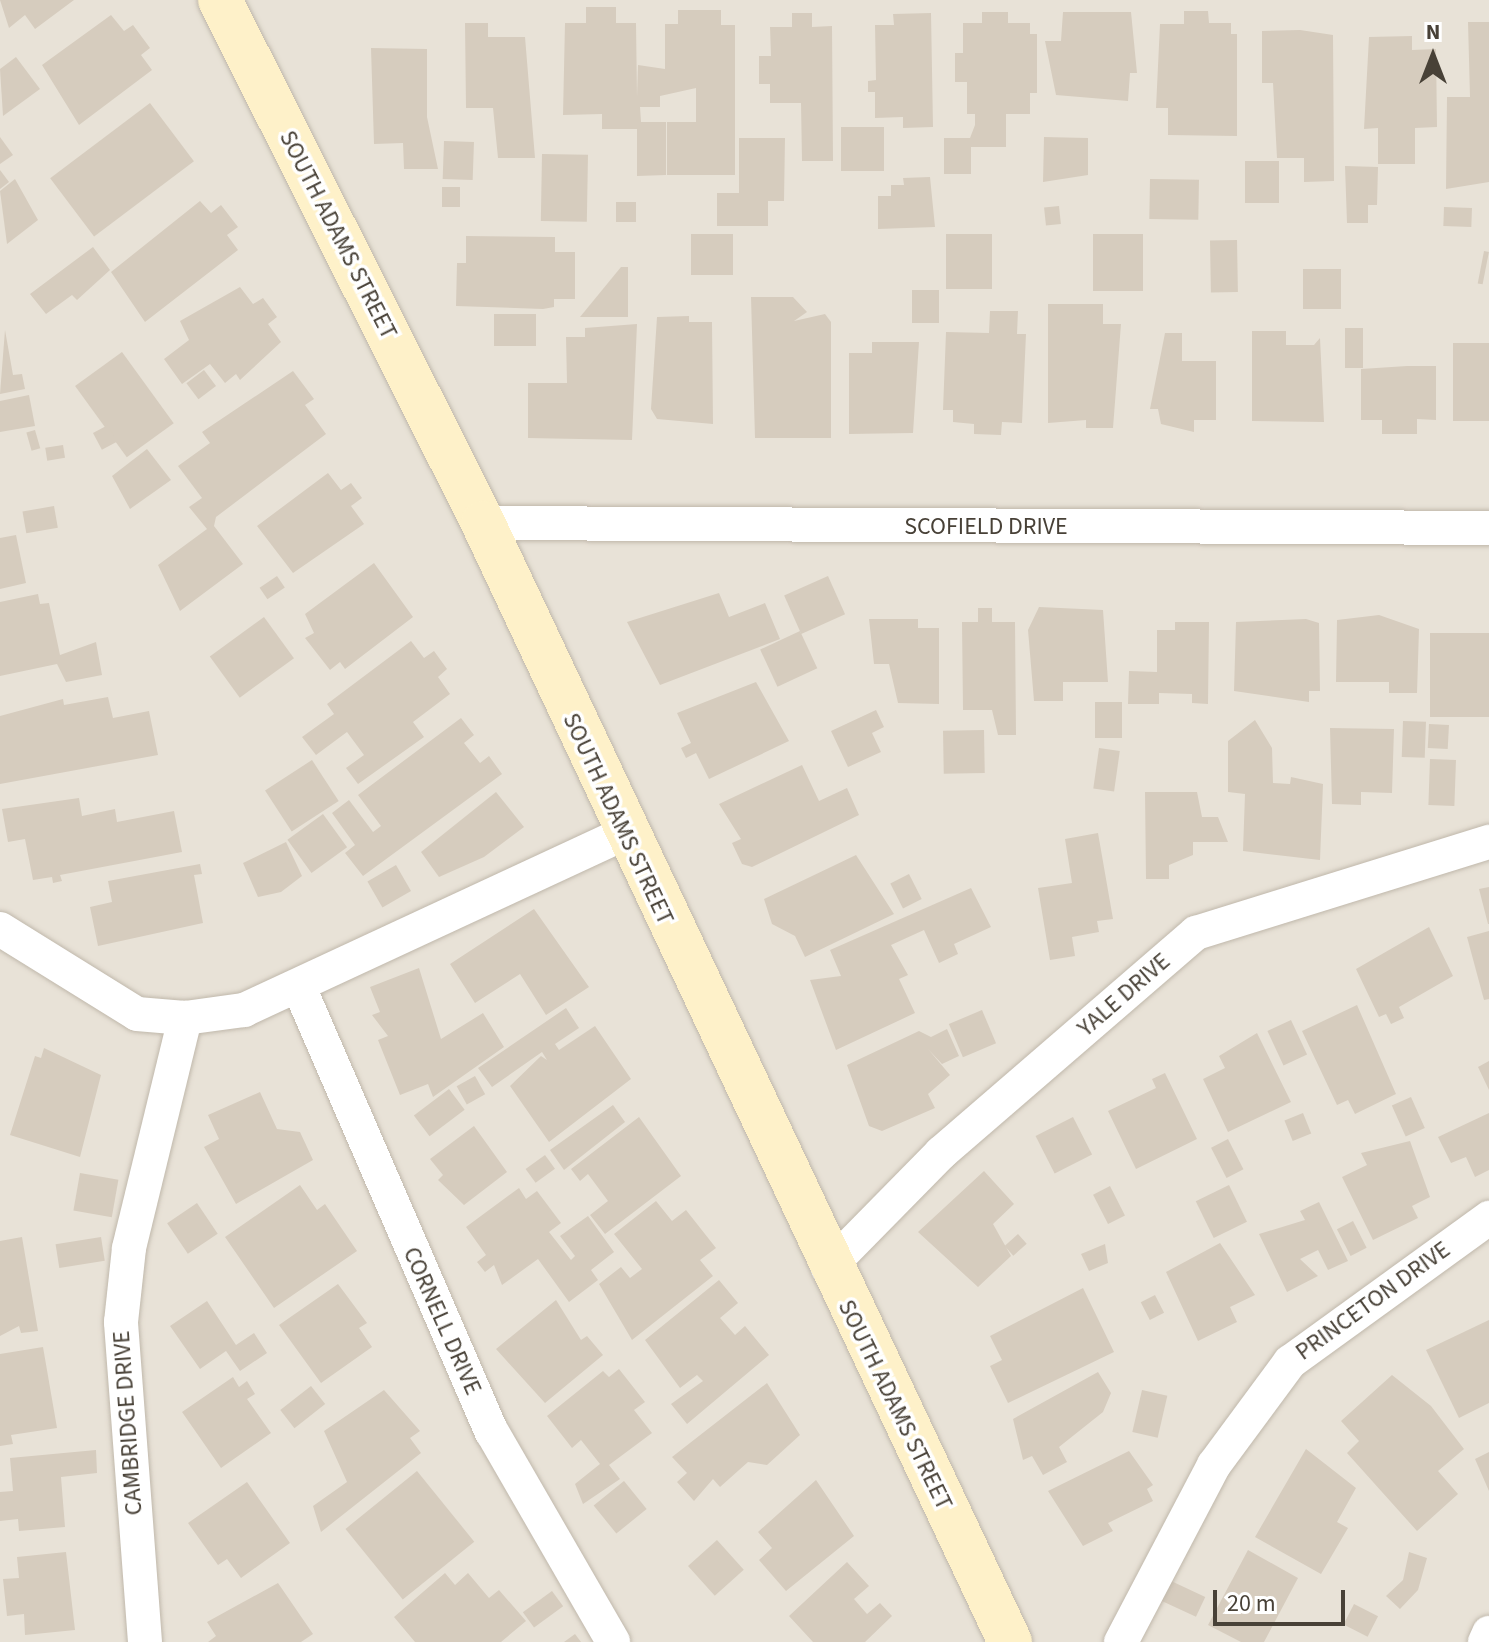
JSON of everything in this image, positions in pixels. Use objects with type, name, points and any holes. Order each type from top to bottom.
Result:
[{"type":"street","name":"SOUTH ADAMS STREET","points":[[220,0],[483,523],[624,834],[828,1268],[1010,1642]]},
{"type":"street","name":"SCOFIELD DRIVE","points":[[483,523],[1489,528]]},
{"type":"street","points":[[0,929],[137,1014],[185,1018],[244,1010],[624,834]]},
{"type":"street","name":"YALE DRIVE","points":[[828,1268],[941,1153],[1196,933],[1489,842]]},
{"type":"street","name":"CORNELL DRIVE","points":[[299,987],[492,1432],[613,1642]]},
{"type":"street","name":"CAMBRIDGE DRIVE","points":[[145,1642],[121,1322],[129,1248],[185,1018]]},
{"type":"street","name":"PRINCETON DRIVE","points":[[1121,1642],[1214,1465],[1290,1362],[1489,1218]]},
{"type":"street","points":[[1485,1642],[1489,1633]]},
{"type":"shaded area","points":[[0,0],[1489,0],[1489,1642],[0,1642]]},
{"type":"building","points":[[0,0],[74,0],[35,29],[25,15],[9,28]]},
{"type":"building","points":[[586,7],[616,7],[616,23],[636,23],[637,97],[638,65],[665,69],[665,24],[678,24],[678,10],[721,10],[721,25],[735,25],[735,175],[667,175],[667,122],[696,122],[696,88],[660,96],[660,107],[640,107],[641,122],[666,122],[666,175],[637,176],[637,129],[602,129],[602,114],[563,115],[565,23],[586,23]]},
{"type":"building","points":[[1184,11],[1208,11],[1209,23],[1231,23],[1231,34],[1237,34],[1237,136],[1168,135],[1168,108],[1156,108],[1160,24],[1184,24]]},
{"type":"building","points":[[982,12],[1008,12],[1008,23],[1030,23],[1030,34],[1037,34],[1037,93],[1030,93],[1030,114],[1006,114],[1006,147],[971,147],[971,174],[944,174],[944,138],[970,138],[975,125],[975,114],[967,114],[967,82],[955,82],[955,53],[963,53],[963,23],[982,23]]},
{"type":"building","points":[[1063,12],[1131,12],[1137,73],[1130,73],[1128,101],[1056,95],[1045,41],[1061,41]]},
{"type":"building","points":[[792,13],[812,13],[812,27],[832,26],[833,161],[802,161],[801,103],[770,103],[770,84],[759,84],[759,56],[771,56],[770,27],[792,27]]},
{"type":"building","points":[[931,13],[933,127],[903,128],[903,117],[875,118],[875,92],[868,92],[868,81],[876,80],[875,25],[894,25],[893,14]]},
{"type":"building","points":[[111,15],[124,31],[133,25],[150,48],[141,55],[152,70],[79,125],[42,65]]},
{"type":"building","points":[[1468,22],[1489,22],[1489,182],[1446,189],[1447,97],[1470,97]]},
{"type":"building","points":[[465,23],[488,23],[488,37],[525,37],[535,158],[498,158],[493,108],[466,108]]},
{"type":"building","points":[[1300,30],[1333,35],[1334,181],[1304,182],[1304,158],[1277,158],[1273,83],[1262,83],[1262,31]]},
{"type":"building","points":[[1412,36],[1412,50],[1436,49],[1437,127],[1415,128],[1415,164],[1378,164],[1378,128],[1364,129],[1369,37]]},
{"type":"building","points":[[371,48],[427,49],[427,117],[438,169],[404,169],[403,143],[374,144]]},
{"type":"building","points":[[16,57],[40,89],[3,116],[0,69]]},
{"type":"building","points":[[150,103],[194,161],[94,237],[50,178]]},
{"type":"building","points":[[841,127],[884,127],[884,171],[841,171]]},
{"type":"building","points":[[0,137],[13,155],[0,164]]},
{"type":"building","points":[[1044,137],[1088,138],[1088,175],[1043,182]]},
{"type":"building","points":[[739,138],[785,138],[784,201],[768,201],[768,226],[717,226],[717,193],[739,193]]},
{"type":"building","points":[[444,141],[474,142],[473,180],[443,179]]},
{"type":"building","points":[[542,154],[588,155],[587,222],[541,221]]},
{"type":"building","points":[[1245,161],[1279,161],[1279,203],[1245,203]]},
{"type":"building","points":[[1345,166],[1378,167],[1377,205],[1368,205],[1368,223],[1347,223]]},
{"type":"building","points":[[0,170],[9,182],[0,189]]},
{"type":"building","points":[[930,177],[935,227],[878,229],[878,196],[891,196],[891,185],[904,185],[903,178]]},
{"type":"building","points":[[15,179],[38,220],[7,244],[0,191]]},
{"type":"building","points":[[1150,179],[1199,180],[1198,220],[1149,219]]},
{"type":"building","points":[[442,187],[460,187],[460,207],[442,207]]},
{"type":"building","points":[[200,201],[211,213],[221,205],[238,227],[227,235],[238,250],[145,322],[111,272]]},
{"type":"building","points":[[616,202],[636,202],[636,222],[616,222]]},
{"type":"building","points":[[1059,206],[1061,224],[1046,225],[1044,208]]},
{"type":"building","points":[[1444,207],[1472,208],[1471,227],[1443,226]]},
{"type":"building","points":[[691,234],[733,234],[733,275],[691,275]]},
{"type":"building","points":[[946,234],[992,234],[992,289],[946,289]]},
{"type":"building","points":[[1093,234],[1143,234],[1143,291],[1093,291]]},
{"type":"building","points":[[466,236],[555,237],[555,252],[575,252],[575,299],[554,299],[554,307],[543,309],[456,306],[457,263],[466,263]]},
{"type":"building","points":[[1210,240],[1237,240],[1238,292],[1211,292]]},
{"type":"building","points":[[93,247],[110,270],[77,300],[72,295],[46,314],[30,294]]},
{"type":"building","points":[[1484,251],[1489,252],[1483,284],[1478,283]]},
{"type":"building","points":[[621,267],[628,267],[628,317],[580,317]]},
{"type":"building","points":[[1303,269],[1341,269],[1341,309],[1303,309]]},
{"type":"building","points":[[240,287],[253,304],[263,298],[277,317],[268,324],[281,342],[240,380],[236,374],[225,383],[210,364],[182,384],[164,359],[189,340],[180,321]]},
{"type":"building","points":[[912,290],[939,290],[939,323],[912,323]]},
{"type":"building","points":[[751,297],[793,297],[807,312],[794,321],[825,314],[831,322],[831,438],[755,438]]},
{"type":"building","points":[[1048,304],[1103,304],[1103,324],[1121,324],[1113,428],[1086,428],[1086,420],[1048,423]]},
{"type":"building","points":[[990,311],[1018,311],[1017,334],[1026,334],[1022,423],[1002,422],[1001,435],[974,434],[974,424],[953,422],[953,410],[943,410],[946,332],[989,333]]},
{"type":"building","points":[[494,314],[536,314],[536,346],[494,346]]},
{"type":"building","points":[[689,316],[689,322],[712,322],[713,424],[657,419],[651,409],[657,317]]},
{"type":"building","points":[[637,324],[632,440],[528,438],[528,383],[567,383],[566,337],[585,337],[585,328]]},
{"type":"building","points":[[1345,328],[1363,328],[1363,368],[1345,368]]},
{"type":"building","points":[[5,330],[13,375],[22,374],[25,389],[0,394]]},
{"type":"building","points":[[1252,331],[1286,331],[1286,345],[1314,345],[1320,338],[1324,422],[1252,421]]},
{"type":"building","points":[[1165,333],[1182,333],[1182,361],[1216,361],[1216,420],[1194,420],[1194,432],[1161,424],[1158,409],[1150,409]]},
{"type":"building","points":[[872,342],[919,342],[913,433],[849,434],[849,353],[872,353]]},
{"type":"building","points":[[1453,343],[1489,343],[1489,421],[1453,421]]},
{"type":"building","points":[[122,352],[174,423],[127,457],[75,386]]},
{"type":"building","points":[[1436,366],[1436,420],[1417,419],[1417,434],[1382,434],[1382,420],[1361,420],[1361,369]]},
{"type":"building","points":[[204,370],[216,386],[198,399],[186,383]]},
{"type":"building","points":[[293,371],[314,399],[305,405],[326,434],[216,517],[214,526],[243,564],[180,611],[158,565],[207,529],[189,507],[202,498],[178,466],[210,443],[202,432]]},
{"type":"building","points":[[29,395],[35,426],[0,432],[0,401]]},
{"type":"building","points":[[108,425],[117,442],[102,450],[93,433]]},
{"type":"building","points":[[35,430],[40,448],[32,451],[26,432]]},
{"type":"building","points":[[63,445],[65,458],[47,461],[45,448]]},
{"type":"building","points":[[147,449],[171,480],[130,509],[112,476]]},
{"type":"building","points":[[328,473],[341,490],[351,483],[362,498],[351,506],[364,524],[293,573],[257,526]]},
{"type":"building","points":[[54,506],[58,528],[26,533],[22,512]]},
{"type":"building","points":[[16,535],[26,583],[0,589],[0,538]]},
{"type":"building","points":[[374,563],[413,617],[345,669],[340,662],[330,670],[305,638],[314,633],[305,614]]},
{"type":"building","points":[[277,576],[285,588],[267,599],[260,588]]},
{"type":"building","points":[[828,576],[845,614],[801,634],[784,596]]},
{"type":"building","points":[[719,593],[729,617],[765,603],[780,639],[660,685],[627,622]]},
{"type":"building","points":[[38,594],[40,604],[49,603],[60,655],[96,642],[102,675],[66,682],[57,664],[0,676],[0,602]]},
{"type":"building","points":[[1039,607],[1103,610],[1108,682],[1063,682],[1063,701],[1034,701],[1028,630]]},
{"type":"building","points":[[978,608],[992,608],[992,622],[1015,622],[1016,735],[998,735],[992,710],[963,710],[962,622],[978,622]]},
{"type":"building","points":[[1379,615],[1419,629],[1417,693],[1389,693],[1389,682],[1336,682],[1337,620]]},
{"type":"building","points":[[264,617],[294,658],[240,698],[210,656]]},
{"type":"building","points":[[869,619],[918,619],[918,628],[939,628],[939,704],[898,703],[889,664],[874,664]]},
{"type":"building","points":[[1306,619],[1319,623],[1320,691],[1309,691],[1309,702],[1234,691],[1236,622]]},
{"type":"building","points":[[1175,622],[1209,622],[1208,704],[1192,703],[1192,694],[1159,693],[1159,704],[1128,704],[1129,671],[1157,672],[1157,630],[1175,630]]},
{"type":"building","points":[[800,631],[817,668],[777,687],[760,650]]},
{"type":"building","points":[[1430,633],[1489,633],[1489,717],[1430,717]]},
{"type":"building","points":[[411,641],[424,658],[434,651],[447,669],[438,677],[450,694],[413,722],[424,737],[358,784],[346,768],[364,755],[347,732],[316,755],[302,737],[334,714],[327,704]]},
{"type":"building","points":[[756,682],[789,741],[709,779],[696,753],[686,758],[681,748],[691,743],[677,713]]},
{"type":"building","points":[[108,697],[113,718],[149,711],[158,755],[0,784],[0,716],[63,699],[64,705]]},
{"type":"building","points":[[1095,702],[1122,702],[1122,738],[1095,738]]},
{"type":"building","points":[[876,710],[884,727],[872,733],[881,752],[848,767],[831,731]]},
{"type":"building","points":[[461,718],[474,735],[464,743],[480,763],[489,756],[502,774],[363,876],[345,853],[355,845],[332,813],[349,800],[373,832],[381,826],[358,795]]},
{"type":"building","points":[[1255,720],[1272,748],[1273,783],[1290,784],[1291,777],[1323,784],[1320,860],[1243,851],[1245,794],[1228,792],[1228,741]]},
{"type":"building","points":[[1403,721],[1426,722],[1425,758],[1402,757]]},
{"type":"building","points":[[1429,724],[1449,725],[1448,749],[1428,748]]},
{"type":"building","points":[[1330,728],[1394,729],[1392,793],[1361,792],[1361,805],[1332,804]]},
{"type":"building","points":[[984,730],[985,773],[944,774],[943,731]]},
{"type":"building","points":[[1099,748],[1120,751],[1114,792],[1093,789]]},
{"type":"building","points":[[1430,759],[1456,760],[1454,806],[1428,805]]},
{"type":"building","points":[[312,760],[339,801],[292,832],[265,790]]},
{"type":"building","points":[[802,765],[819,801],[847,788],[859,815],[752,867],[742,864],[732,843],[741,839],[719,804]]},
{"type":"building","points":[[496,792],[524,827],[484,857],[439,877],[421,852]]},
{"type":"building","points":[[1145,792],[1197,792],[1202,817],[1218,817],[1228,842],[1193,842],[1193,855],[1169,865],[1169,879],[1146,879]]},
{"type":"building","points":[[79,798],[82,816],[115,809],[117,822],[174,811],[182,852],[60,875],[62,881],[53,883],[52,877],[33,880],[25,839],[8,842],[2,809]]},
{"type":"building","points":[[323,814],[347,847],[312,873],[287,840]]},
{"type":"building","points":[[1098,833],[1113,919],[1097,921],[1099,932],[1072,937],[1075,956],[1050,960],[1038,888],[1072,883],[1065,839]]},
{"type":"building","points":[[286,842],[302,876],[281,892],[258,897],[243,863]]},
{"type":"building","points":[[856,855],[894,914],[805,957],[795,936],[772,924],[764,899]]},
{"type":"building","points":[[200,864],[202,874],[194,875],[203,923],[98,946],[90,907],[112,902],[108,881]]},
{"type":"building","points":[[396,865],[411,891],[382,907],[367,881]]},
{"type":"building","points":[[909,874],[922,899],[903,908],[890,884]]},
{"type":"building","points":[[1489,887],[1489,924],[1488,924],[1479,889]]},
{"type":"building","points":[[971,888],[991,927],[954,944],[958,954],[939,963],[924,930],[891,945],[908,975],[899,979],[915,1013],[836,1050],[810,980],[841,976],[830,950]]},
{"type":"building","points":[[534,909],[589,987],[546,1015],[520,974],[475,1003],[450,964]]},
{"type":"building","points":[[1429,927],[1453,976],[1399,1007],[1404,1018],[1391,1024],[1386,1014],[1379,1017],[1356,969]]},
{"type":"building","points":[[1489,931],[1489,999],[1484,1000],[1467,937]]},
{"type":"building","points":[[419,968],[441,1039],[483,1013],[504,1047],[433,1097],[428,1084],[400,1095],[378,1040],[388,1036],[372,1015],[380,1012],[370,987]]},
{"type":"building","points":[[1357,1005],[1396,1094],[1355,1114],[1348,1100],[1337,1105],[1302,1031]]},
{"type":"building","points":[[566,1008],[579,1028],[555,1044],[559,1050],[595,1026],[631,1079],[549,1142],[510,1086],[541,1056],[547,1060],[542,1052],[492,1087],[478,1068]]},
{"type":"building","points":[[982,1010],[996,1043],[963,1057],[949,1024]]},
{"type":"building","points":[[1291,1020],[1307,1054],[1283,1065],[1267,1031]]},
{"type":"building","points":[[947,1029],[959,1056],[942,1064],[928,1049],[950,1075],[928,1094],[935,1108],[882,1131],[869,1126],[847,1065],[919,1031],[931,1037]]},
{"type":"building","points":[[1257,1033],[1291,1102],[1228,1132],[1203,1079],[1225,1068],[1219,1056]]},
{"type":"building","points":[[44,1048],[101,1075],[80,1157],[10,1135],[35,1056],[41,1058]]},
{"type":"building","points":[[1489,1061],[1489,1090],[1478,1067]]},
{"type":"building","points":[[1165,1073],[1197,1139],[1136,1169],[1108,1111],[1156,1088],[1152,1079]]},
{"type":"building","points":[[475,1076],[485,1094],[467,1105],[457,1086]]},
{"type":"building","points":[[449,1089],[465,1110],[430,1136],[414,1115]]},
{"type":"building","points":[[260,1092],[277,1129],[300,1132],[313,1160],[236,1204],[204,1147],[219,1139],[208,1115]]},
{"type":"building","points":[[1411,1097],[1425,1128],[1406,1137],[1392,1106]]},
{"type":"building","points":[[613,1105],[625,1122],[564,1170],[550,1150]]},
{"type":"building","points":[[1303,1113],[1311,1133],[1293,1141],[1284,1120]]},
{"type":"building","points":[[1489,1113],[1489,1170],[1475,1177],[1466,1157],[1451,1163],[1438,1137]]},
{"type":"building","points":[[639,1117],[681,1176],[605,1234],[590,1215],[608,1201],[588,1174],[580,1181],[571,1169]]},
{"type":"building","points":[[1073,1117],[1092,1154],[1055,1173],[1036,1136]]},
{"type":"building","points":[[474,1126],[507,1172],[464,1205],[438,1180],[443,1175],[430,1159]]},
{"type":"building","points":[[1228,1139],[1243,1169],[1227,1178],[1211,1148]]},
{"type":"building","points":[[1410,1141],[1430,1197],[1412,1206],[1418,1218],[1373,1240],[1342,1177],[1367,1165],[1361,1153]]},
{"type":"building","points":[[545,1155],[555,1169],[536,1183],[526,1169]]},
{"type":"building","points":[[984,1171],[1014,1204],[993,1224],[1011,1256],[978,1287],[918,1232]]},
{"type":"building","points":[[80,1173],[118,1180],[112,1217],[73,1210]]},
{"type":"building","points":[[300,1185],[317,1210],[325,1204],[357,1251],[274,1308],[225,1237]]},
{"type":"building","points":[[1229,1185],[1247,1222],[1214,1238],[1196,1201]]},
{"type":"building","points":[[1110,1186],[1125,1215],[1108,1224],[1093,1195]]},
{"type":"building","points":[[519,1188],[526,1199],[537,1191],[561,1223],[549,1232],[571,1260],[575,1256],[560,1236],[588,1216],[614,1252],[591,1270],[598,1280],[569,1302],[538,1259],[502,1285],[494,1265],[485,1272],[477,1262],[486,1255],[466,1227]]},
{"type":"building","points":[[656,1201],[672,1221],[686,1210],[716,1248],[700,1260],[713,1276],[632,1340],[599,1284],[621,1267],[630,1278],[642,1269],[614,1234]]},
{"type":"building","points":[[1319,1202],[1348,1261],[1328,1270],[1318,1250],[1300,1259],[1318,1276],[1287,1292],[1259,1234],[1305,1220],[1300,1211]]},
{"type":"building","points":[[197,1203],[218,1234],[188,1254],[167,1223]]},
{"type":"building","points":[[1353,1221],[1367,1248],[1351,1256],[1337,1229]]},
{"type":"building","points":[[1018,1234],[1027,1244],[1013,1256],[1005,1246]]},
{"type":"building","points":[[22,1237],[38,1331],[21,1333],[19,1326],[0,1336],[0,1241]]},
{"type":"building","points":[[101,1237],[105,1261],[59,1268],[56,1244]]},
{"type":"building","points":[[1220,1243],[1255,1295],[1230,1307],[1237,1322],[1198,1341],[1166,1272]]},
{"type":"building","points":[[1105,1244],[1108,1263],[1089,1271],[1081,1254]]},
{"type":"building","points":[[719,1280],[738,1303],[720,1318],[735,1335],[745,1326],[769,1355],[687,1424],[671,1404],[703,1381],[697,1375],[680,1388],[645,1340]]},
{"type":"building","points":[[338,1284],[367,1323],[359,1328],[372,1347],[321,1383],[279,1325]]},
{"type":"building","points":[[1083,1288],[1114,1352],[1008,1403],[990,1366],[1002,1360],[990,1336]]},
{"type":"building","points":[[1155,1295],[1164,1313],[1150,1320],[1141,1302]]},
{"type":"building","points":[[556,1300],[581,1340],[587,1336],[603,1355],[545,1403],[496,1349]]},
{"type":"building","points":[[207,1301],[236,1345],[254,1333],[267,1353],[240,1371],[226,1351],[200,1369],[170,1326]]},
{"type":"building","points":[[1489,1320],[1489,1403],[1459,1418],[1426,1350]]},
{"type":"building","points":[[43,1347],[57,1428],[11,1435],[13,1444],[0,1446],[0,1354]]},
{"type":"building","points":[[619,1369],[645,1402],[634,1410],[652,1433],[609,1465],[620,1479],[583,1504],[575,1484],[600,1464],[581,1440],[572,1448],[547,1416],[603,1371],[609,1377]]},
{"type":"building","points":[[1098,1372],[1111,1393],[1103,1412],[1059,1447],[1067,1462],[1043,1475],[1032,1456],[1023,1460],[1013,1419]]},
{"type":"building","points":[[1392,1375],[1431,1406],[1464,1449],[1438,1471],[1458,1494],[1417,1531],[1347,1453],[1359,1441],[1341,1421]]},
{"type":"building","points":[[233,1377],[239,1387],[247,1381],[255,1394],[247,1399],[271,1433],[221,1468],[182,1412]]},
{"type":"building","points":[[767,1383],[800,1435],[767,1465],[748,1462],[720,1487],[713,1479],[694,1501],[677,1482],[687,1473],[672,1457]]},
{"type":"building","points":[[311,1386],[325,1404],[294,1428],[280,1410]]},
{"type":"building","points":[[384,1390],[420,1431],[410,1438],[421,1453],[321,1532],[313,1506],[347,1482],[324,1431]]},
{"type":"building","points":[[1142,1390],[1167,1396],[1158,1438],[1132,1432]]},
{"type":"building","points":[[1306,1449],[1356,1488],[1337,1522],[1348,1528],[1321,1574],[1255,1537]]},
{"type":"building","points":[[96,1450],[97,1473],[61,1477],[65,1527],[19,1531],[18,1519],[0,1521],[0,1492],[13,1491],[10,1458]]},
{"type":"building","points":[[1129,1451],[1153,1485],[1147,1489],[1153,1501],[1108,1523],[1113,1531],[1083,1546],[1048,1491]]},
{"type":"building","points":[[1489,1452],[1489,1491],[1475,1459]]},
{"type":"building","points":[[417,1471],[474,1542],[403,1600],[346,1529]]},
{"type":"building","points":[[816,1480],[854,1536],[786,1591],[759,1560],[772,1548],[758,1532]]},
{"type":"building","points":[[624,1481],[647,1509],[616,1534],[594,1506]]},
{"type":"building","points":[[247,1482],[290,1543],[241,1578],[227,1559],[218,1565],[188,1523]]},
{"type":"building","points":[[717,1540],[744,1570],[715,1596],[688,1566]]},
{"type":"building","points":[[1248,1550],[1298,1578],[1264,1642],[1241,1642],[1208,1625]]},
{"type":"building","points":[[66,1552],[75,1630],[25,1635],[24,1614],[7,1616],[3,1579],[19,1578],[17,1557]]},
{"type":"building","points":[[1409,1552],[1427,1558],[1418,1590],[1400,1609],[1386,1596],[1403,1580]]},
{"type":"building","points":[[847,1562],[869,1586],[854,1599],[867,1614],[880,1603],[892,1616],[865,1642],[813,1642],[789,1616]]},
{"type":"building","points":[[445,1573],[455,1585],[468,1573],[489,1598],[499,1590],[526,1621],[501,1642],[415,1642],[394,1617]]},
{"type":"building","points":[[1169,1580],[1205,1597],[1196,1617],[1160,1600]]},
{"type":"building","points":[[278,1583],[313,1634],[301,1642],[208,1642],[216,1636],[207,1622]]},
{"type":"building","points":[[552,1591],[563,1606],[534,1628],[523,1612]]},
{"type":"building","points":[[1354,1604],[1378,1616],[1368,1637],[1344,1624]]},
{"type":"building","points":[[575,1634],[581,1642],[564,1642]]}]
